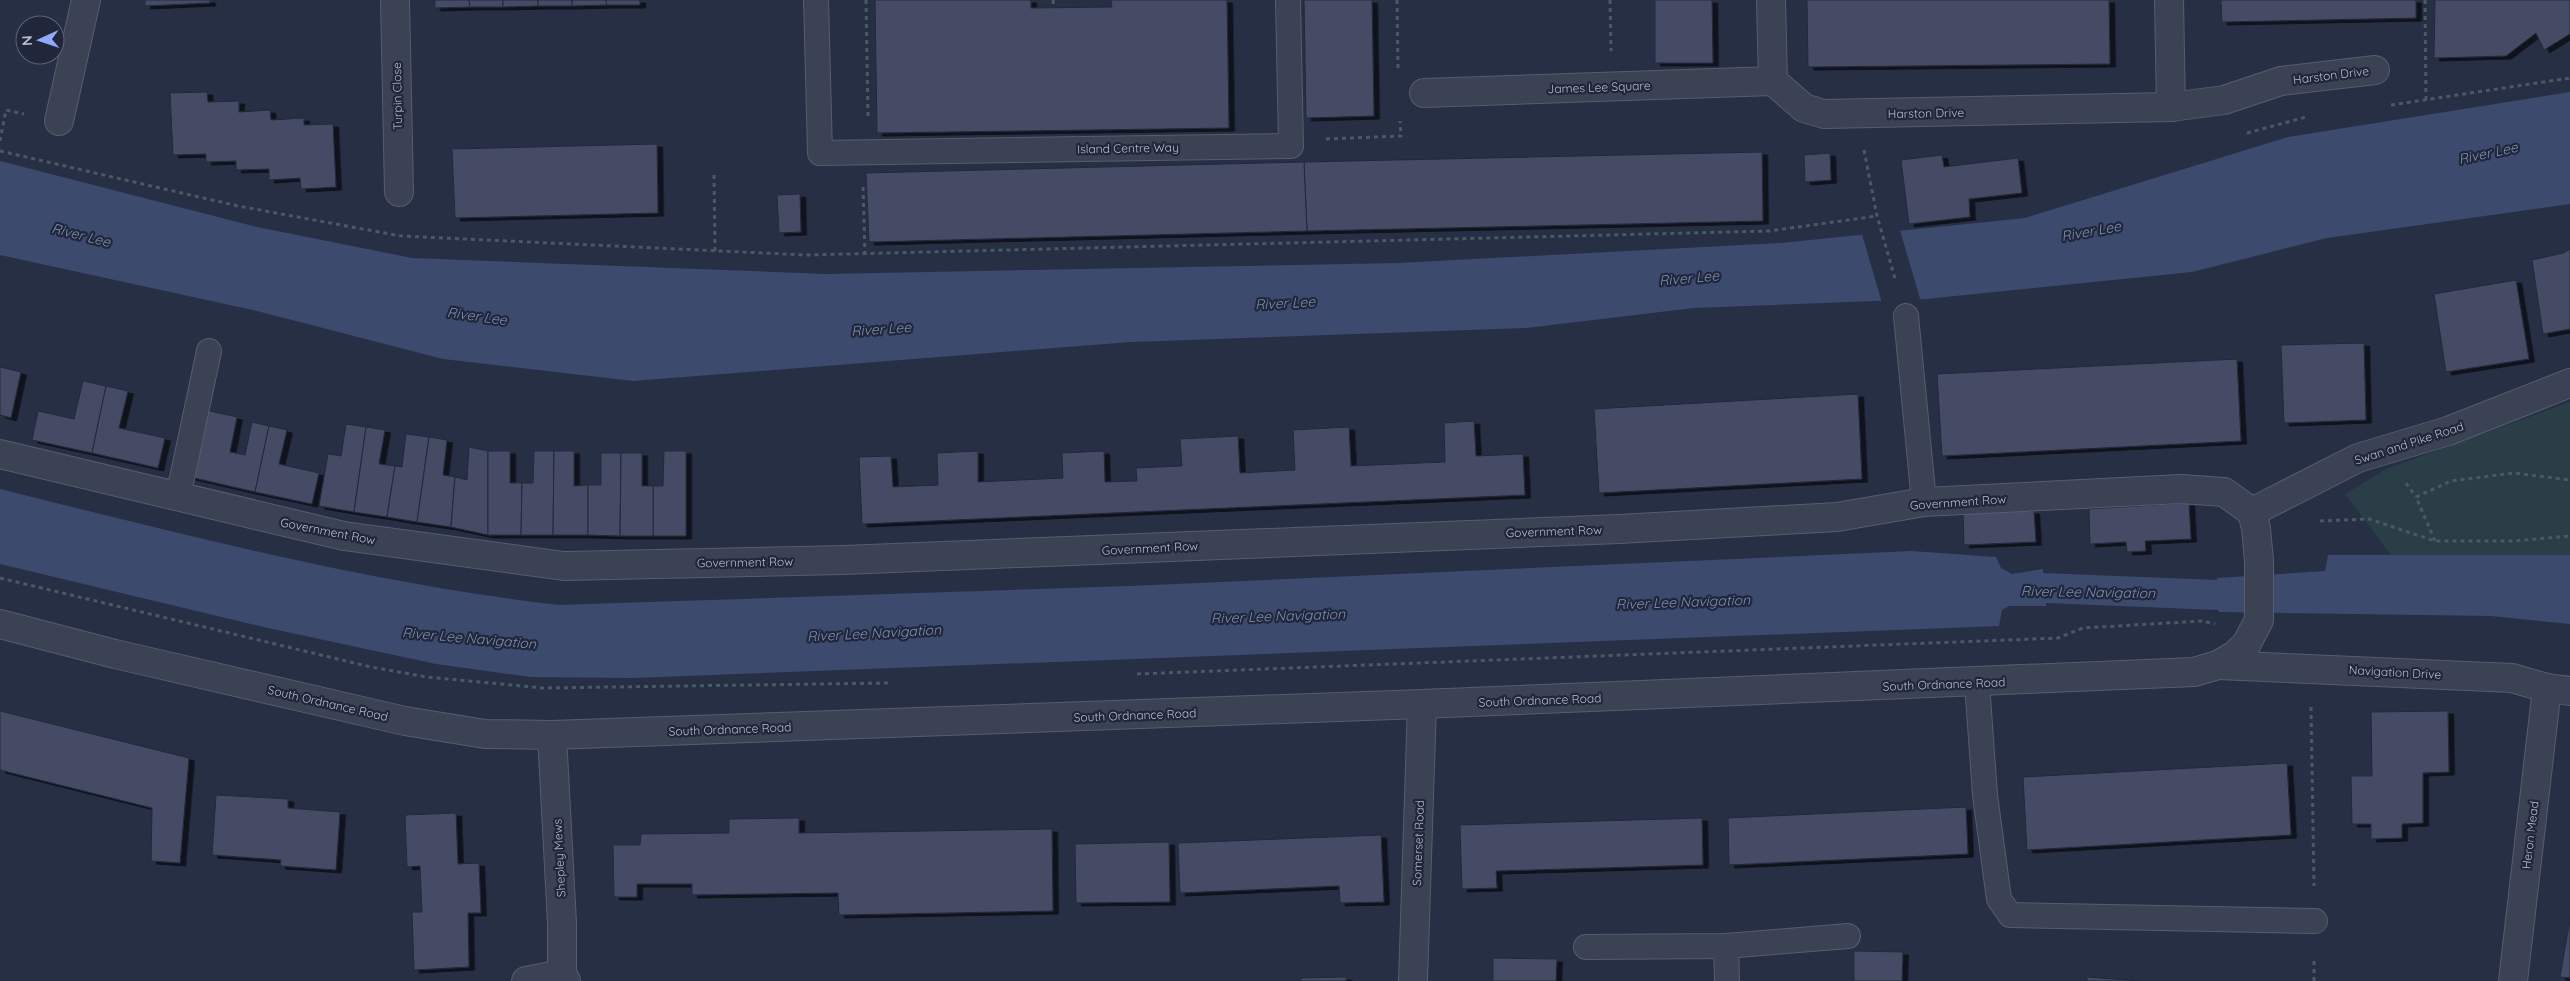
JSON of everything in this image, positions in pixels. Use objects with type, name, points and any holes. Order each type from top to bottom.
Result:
[{"type":"street","points":[[59,122],[86,0]]},
{"type":"street","name":"Turpin Close","points":[[395,0],[399,192]]},
{"type":"street","points":[[1771,0],[1773,80]]},
{"type":"street","points":[[2168,0],[2171,107]]},
{"type":"street","name":"Harston Drive","points":[[1773,80],[1804,108],[1824,114],[1857,114],[2171,107],[2224,100],[2281,81],[2375,70]]},
{"type":"street","name":"James Lee Square","points":[[1411,93],[1773,80]]},
{"type":"street","name":"Swan and Pike Road","points":[[2252,512],[2358,458],[2448,431],[2570,383]]},
{"type":"street","name":"Government Row","points":[[0,454],[344,536],[564,566],[854,560],[1619,529],[1837,517],[1924,502],[2181,489],[2224,492],[2252,512]]},
{"type":"street","points":[[2252,512],[2260,562],[2253,632]]},
{"type":"street","name":"South Ordnance Road","points":[[0,624],[115,654],[404,721],[485,734],[552,735],[1422,704],[2165,674],[2194,672],[2218,665],[2235,655],[2253,632]]},
{"type":"street","name":"Navigation Drive","points":[[2218,665],[2512,678],[2558,690]]},
{"type":"street","name":"Heron Mead","points":[[2513,981],[2558,690]]},
{"type":"street","name":"Somerset Road","points":[[1414,981],[1422,704]]},
{"type":"street","name":"Shepley Mews","points":[[552,735],[564,978]]},
{"type":"street","points":[[526,981],[564,978]]},
{"type":"lane","name":"Island Centre Way","points":[[816,0],[820,153],[1290,146]]},
{"type":"lane","points":[[1288,0],[1290,146]]},
{"type":"lane","points":[[1906,316],[1924,502]]},
{"type":"lane","points":[[178,496],[209,351]]},
{"type":"lane","points":[[1977,683],[1985,795],[1999,899],[2010,915],[2315,922]]},
{"type":"lane","points":[[1586,947],[1726,946],[1848,936]]},
{"type":"lane","points":[[1726,946],[1727,981]]},
{"type":"path","points":[[865,254],[866,0]]},
{"type":"path","points":[[1054,0],[1054,8]]},
{"type":"path","points":[[1290,146],[1308,140],[1401,136],[1411,93],[1397,0]]},
{"type":"path","points":[[1610,0],[1612,86]]},
{"type":"path","points":[[2425,0],[2426,102]]},
{"type":"path","points":[[1857,114],[1877,216],[1906,316]]},
{"type":"path","points":[[0,151],[238,206],[401,236],[806,256],[1769,231],[1877,216]]},
{"type":"path","points":[[714,175],[715,251]]},
{"type":"path","points":[[2435,541],[2416,497],[2451,481],[2515,473],[2570,480]]},
{"type":"path","points":[[2314,521],[2369,518],[2435,541],[2513,541],[2570,536]]},
{"type":"path","points":[[0,578],[371,667],[427,677],[543,688],[892,683]]},
{"type":"path","points":[[1127,675],[2058,638],[2083,628],[2202,620],[2253,632]]},
{"type":"path","points":[[2310,669],[2315,922],[2314,981]]},
{"type":"shaded area","points":[[2570,402],[2570,555],[2391,555],[2345,494],[2386,469]]},
{"type":"water","name":"River Lee","points":[[2570,92],[2570,204],[2327,238],[2192,272],[1926,299],[1694,308],[1526,328],[1131,342],[633,381],[443,359],[257,311],[0,255],[0,161],[257,227],[412,258],[826,274],[1398,263],[1781,243],[2025,218],[2288,137]]},
{"type":"water","name":"River Lee Navigation","points":[[0,489],[208,540],[347,571],[488,596],[559,605],[1130,586],[1912,551],[1996,557],[2001,568],[2012,574],[2043,569],[2043,573],[2217,580],[2217,578],[2325,571],[2328,555],[2570,555],[2570,624],[2491,616],[2219,612],[2218,610],[2046,603],[2046,606],[2009,606],[2002,610],[1999,626],[633,678],[531,677],[436,664],[268,628],[0,564]]},
{"type":"pier","points":[[1899,227],[1921,302],[1882,303],[1861,231]]},
{"type":"building","points":[[145,0],[210,0],[210,3],[145,6]]},
{"type":"building","points":[[435,0],[469,0],[470,7],[435,8]]},
{"type":"building","points":[[469,0],[503,0],[503,7],[470,7]]},
{"type":"building","points":[[503,0],[538,0],[538,6],[503,7]]},
{"type":"building","points":[[538,0],[572,0],[572,6],[538,6]]},
{"type":"building","points":[[572,0],[606,0],[607,5],[572,6]]},
{"type":"building","points":[[606,0],[640,0],[640,5],[607,5]]},
{"type":"building","points":[[875,0],[1031,0],[1031,8],[1112,7],[1111,0],[1227,0],[1229,128],[877,133]]},
{"type":"building","points":[[1304,0],[1372,0],[1374,116],[1306,118]]},
{"type":"building","points":[[1655,0],[1712,0],[1713,63],[1655,63]]},
{"type":"building","points":[[1807,0],[2109,0],[2110,64],[1808,67]]},
{"type":"building","points":[[2221,0],[2416,0],[2416,18],[2222,22]]},
{"type":"building","points":[[2435,0],[2570,0],[2570,34],[2544,50],[2536,33],[2506,56],[2434,58]]},
{"type":"building","points":[[207,92],[208,102],[239,101],[239,112],[270,110],[271,120],[304,118],[304,125],[333,124],[336,187],[301,189],[300,178],[269,180],[269,169],[236,170],[236,161],[206,162],[206,154],[173,155],[170,93]]},
{"type":"building","points":[[657,144],[658,213],[455,218],[452,149]]},
{"type":"building","points":[[1762,152],[1763,221],[1307,231],[1304,162]]},
{"type":"building","points":[[1830,153],[1831,180],[1805,182],[1804,155]]},
{"type":"building","points":[[1942,155],[1944,167],[2018,158],[2022,193],[1969,199],[1970,217],[1909,224],[1901,160]]},
{"type":"building","points":[[1304,162],[1307,231],[869,242],[866,173]]},
{"type":"building","points":[[800,194],[801,232],[779,233],[777,195]]},
{"type":"building","points":[[2570,249],[2570,329],[2543,334],[2532,260],[2563,253]]},
{"type":"building","points":[[2516,280],[2529,359],[2446,372],[2434,294]]},
{"type":"building","points":[[2364,343],[2366,420],[2284,423],[2281,345]]},
{"type":"building","points":[[2237,359],[2241,441],[1942,456],[1937,374]]},
{"type":"building","points":[[0,367],[21,372],[11,418],[0,415]]},
{"type":"building","points":[[83,381],[106,386],[92,453],[32,440],[38,411],[74,419]]},
{"type":"building","points":[[106,386],[128,391],[119,428],[165,438],[158,468],[92,453]]},
{"type":"building","points":[[1858,394],[1862,479],[1599,493],[1594,409]]},
{"type":"building","points":[[205,410],[237,417],[230,452],[245,455],[252,422],[269,426],[255,492],[190,477]]},
{"type":"building","points":[[1474,421],[1476,456],[1523,454],[1525,495],[862,524],[859,457],[891,456],[893,487],[938,485],[937,453],[978,451],[978,482],[1063,478],[1062,453],[1104,451],[1105,482],[1137,481],[1136,468],[1182,466],[1180,439],[1238,436],[1240,473],[1295,470],[1293,430],[1349,427],[1351,466],[1445,462],[1444,423]]},
{"type":"building","points":[[346,424],[366,427],[354,512],[319,506],[328,454],[341,456]]},
{"type":"building","points":[[269,426],[287,430],[279,464],[319,473],[312,504],[255,492]]},
{"type":"building","points":[[366,427],[385,430],[379,464],[395,466],[387,517],[354,512]]},
{"type":"building","points":[[406,434],[429,437],[417,522],[387,517],[395,466],[402,467]]},
{"type":"building","points":[[429,437],[447,440],[443,475],[455,477],[451,527],[417,522]]},
{"type":"building","points":[[469,447],[488,451],[488,535],[451,527],[455,477],[467,480]]},
{"type":"building","points":[[488,451],[510,451],[510,483],[522,483],[521,535],[488,535]]},
{"type":"building","points":[[534,451],[554,451],[553,535],[521,535],[522,483],[533,483]]},
{"type":"building","points":[[554,451],[574,451],[574,486],[588,485],[588,535],[553,535]]},
{"type":"building","points":[[664,451],[686,451],[686,536],[653,536],[653,486],[663,486]]},
{"type":"building","points":[[601,453],[621,453],[620,536],[588,535],[588,485],[601,485]]},
{"type":"building","points":[[621,453],[642,453],[642,486],[653,486],[653,536],[620,536]]},
{"type":"building","points":[[2189,503],[2191,539],[2145,541],[2146,551],[2127,552],[2126,542],[2090,544],[2089,509]]},
{"type":"building","points":[[2034,511],[2036,542],[1964,545],[1963,513]]},
{"type":"building","points":[[0,711],[189,758],[180,863],[151,861],[152,808],[0,770]]},
{"type":"building","points":[[2448,711],[2449,772],[2423,773],[2423,823],[2402,824],[2402,838],[2371,839],[2371,824],[2352,824],[2351,776],[2372,776],[2371,712]]},
{"type":"building","points":[[2287,763],[2291,835],[2027,850],[2023,777]]},
{"type":"building","points":[[216,795],[288,799],[288,808],[340,812],[336,870],[280,866],[281,860],[212,855]]},
{"type":"building","points":[[1966,807],[1968,854],[1729,865],[1728,818]]},
{"type":"building","points":[[456,813],[458,864],[479,863],[481,913],[468,913],[469,967],[414,970],[412,912],[422,912],[420,866],[407,867],[405,815]]},
{"type":"building","points":[[799,818],[799,833],[1052,829],[1053,911],[839,915],[838,893],[692,895],[692,884],[637,884],[637,897],[614,897],[613,845],[640,845],[641,834],[729,833],[729,819]]},
{"type":"building","points":[[1702,818],[1703,865],[1496,871],[1497,888],[1462,889],[1460,825]]},
{"type":"building","points":[[1381,835],[1384,902],[1340,903],[1339,886],[1180,893],[1178,843]]},
{"type":"building","points":[[1169,842],[1170,902],[1076,903],[1075,844]]},
{"type":"building","points":[[2570,919],[2570,978],[2560,977]]},
{"type":"building","points":[[1854,951],[1903,952],[1902,981],[1854,981]]},
{"type":"building","points":[[1493,958],[1557,959],[1556,981],[1493,981]]},
{"type":"building","points":[[1346,977],[1346,981],[1301,981],[1301,978]]},
{"type":"building","points":[[2087,977],[2140,981],[2087,981]]}]
